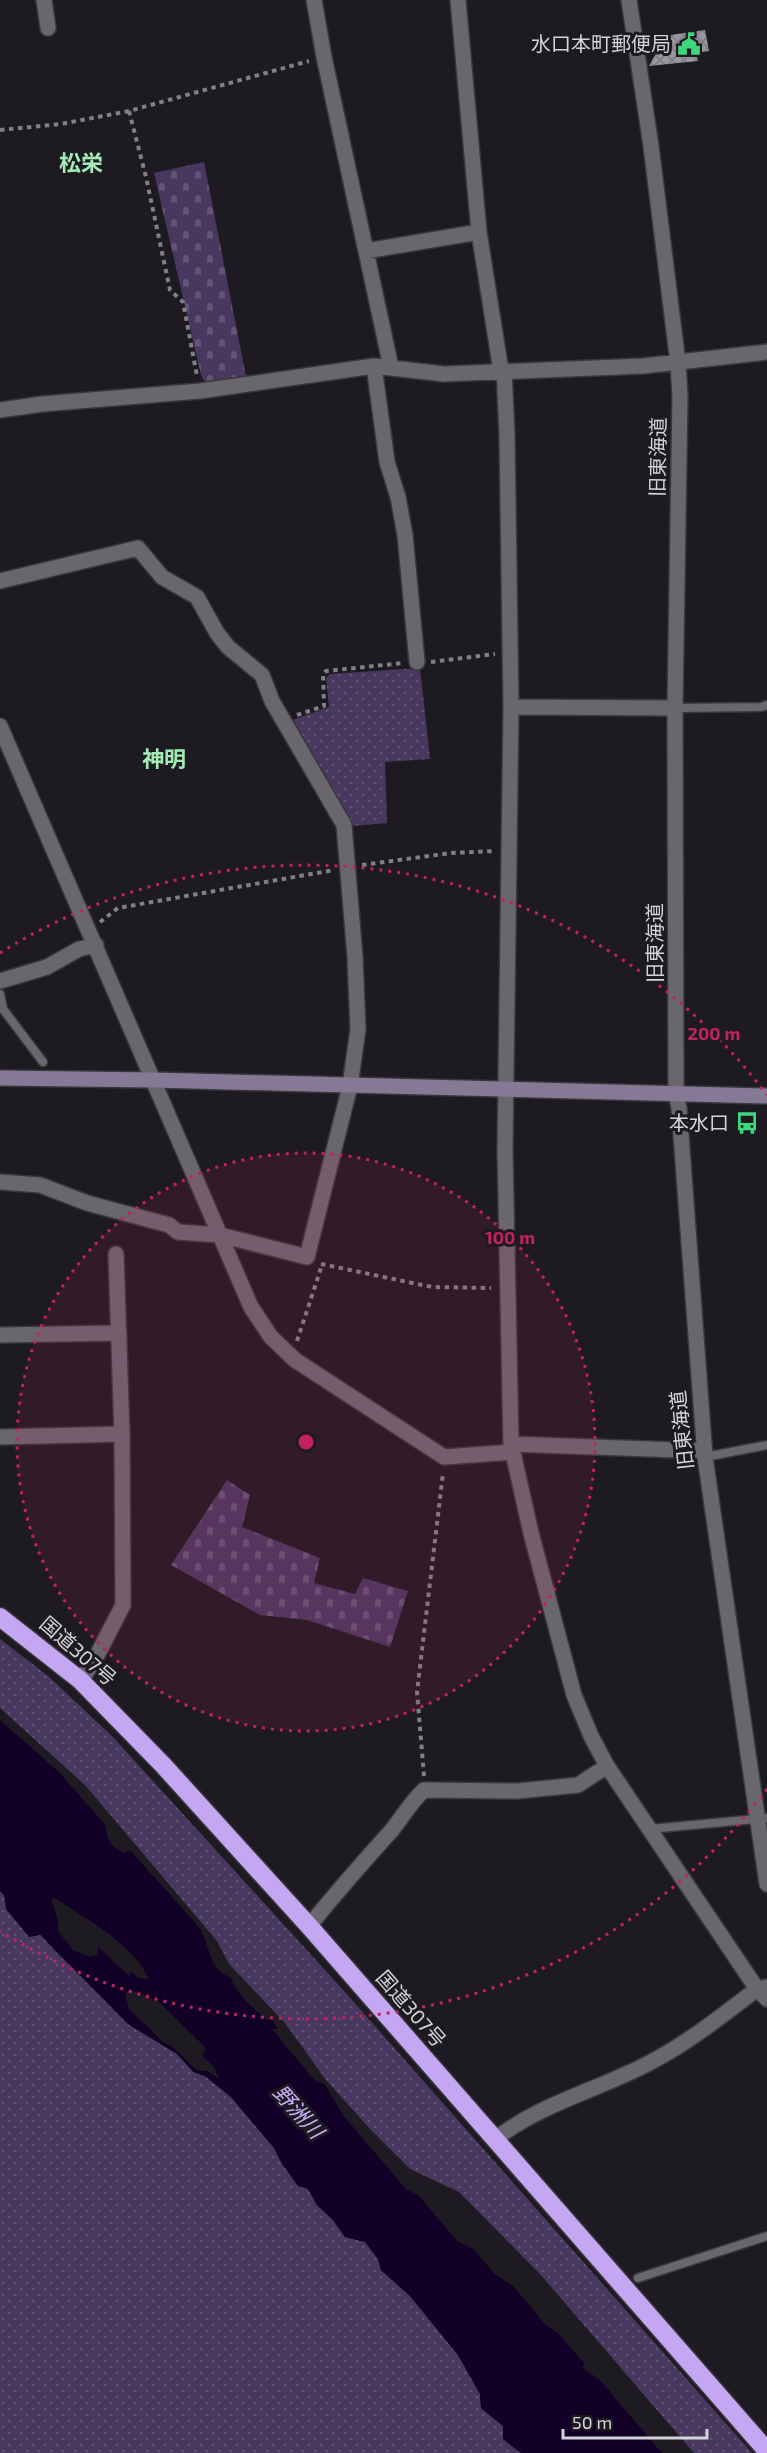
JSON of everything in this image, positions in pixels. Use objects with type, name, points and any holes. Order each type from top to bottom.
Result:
[{"type":"highway","name":"国道307号","points":[[0,1617],[80,1680],[163,1765],[309,1926],[767,2451]]},
{"type":"street","points":[[44,0],[48,28]]},
{"type":"street","points":[[314,0],[324,57],[391,367]]},
{"type":"street","points":[[458,0],[479,232],[503,370],[511,707],[506,1090],[507,1289],[512,1448],[531,1533],[574,1695],[591,1736],[607,1766],[764,1992],[677,2048],[649,2063],[556,2103],[508,2129],[494,2140]]},
{"type":"street","name":"旧東海道","points":[[629,0],[651,147],[678,363],[680,396],[675,708],[676,1093],[705,1454],[762,1819],[767,1884]]},
{"type":"street","points":[[366,251],[479,232]]},
{"type":"street","points":[[0,410],[42,404],[200,391],[374,366],[444,374],[678,363],[767,352]]},
{"type":"street","points":[[374,366],[387,462],[398,497],[405,535],[417,662]]},
{"type":"street","points":[[0,581],[138,548],[162,577],[197,597],[217,633],[228,647],[262,675],[282,719],[344,825],[358,1014],[350,1086],[307,1257],[220,1235],[178,1232],[169,1225],[87,1203],[40,1185],[0,1182]]},
{"type":"street","points":[[511,707],[675,708]]},
{"type":"street","points":[[0,726],[251,1307],[271,1337],[292,1357],[444,1457],[512,1448],[705,1454]]},
{"type":"street","points":[[0,981],[47,967],[79,950],[96,945]]},
{"type":"street","points":[[0,1078],[767,1096]]},
{"type":"street","points":[[80,1680],[106,1641],[123,1605],[122,1434],[116,1254]]},
{"type":"street","points":[[0,1335],[119,1333]]},
{"type":"street","points":[[0,1437],[122,1434]]},
{"type":"street","points":[[309,1926],[354,1870],[394,1828],[411,1802],[424,1790],[518,1791],[578,1785],[607,1766]]},
{"type":"lane","points":[[675,708],[761,707],[767,705]]},
{"type":"lane","points":[[0,994],[3,1009],[42,1062]]},
{"type":"lane","points":[[705,1454],[767,1445]]},
{"type":"lane","points":[[650,1829],[762,1819]]},
{"type":"lane","points":[[638,2278],[767,2236]]},
{"type":"path","points":[[0,130],[61,124],[129,111],[324,57]]},
{"type":"path","points":[[129,111],[146,177],[170,290],[183,302],[200,391]]},
{"type":"path","points":[[282,719],[324,706],[323,675],[326,671],[510,652]]},
{"type":"path","points":[[90,930],[118,908],[346,868],[451,853],[510,850]]},
{"type":"path","points":[[307,1257],[314,1263],[432,1287],[507,1289]]},
{"type":"path","points":[[292,1357],[322,1264]]},
{"type":"path","points":[[424,1790],[422,1735],[417,1692],[444,1457]]},
{"type":"green space","points":[[204,162],[246,377],[207,385],[201,375],[154,173]]},
{"type":"green space","points":[[420,668],[430,759],[385,762],[387,823],[352,826],[290,721],[329,707],[326,678],[330,674]]},
{"type":"green space","points":[[227,1480],[250,1495],[242,1527],[320,1558],[314,1583],[355,1594],[363,1578],[408,1591],[390,1647],[307,1620],[260,1615],[171,1565]]},
{"type":"green space","points":[[0,1639],[48,1676],[112,1736],[344,1991],[752,2453],[694,2453],[540,2274],[459,2192],[410,2169],[371,2130],[326,2080],[285,2023],[229,1964],[217,1941],[85,1785],[0,1708]]},
{"type":"green space","points":[[0,1891],[55,1951],[128,2024],[177,2054],[193,2072],[205,2076],[231,2097],[274,2148],[282,2164],[308,2189],[317,2205],[333,2220],[345,2237],[365,2242],[378,2259],[381,2270],[410,2296],[458,2355],[480,2394],[481,2408],[503,2426],[503,2439],[521,2453],[0,2453]]},
{"type":"water","name":"野洲川","points":[[0,1720],[60,1773],[106,1826],[108,1839],[112,1845],[123,1853],[131,1851],[198,1926],[217,1968],[231,1978],[241,1996],[251,2006],[266,2020],[272,2020],[278,2029],[272,2029],[316,2082],[324,2083],[343,2115],[406,2189],[418,2195],[457,2241],[473,2249],[494,2273],[513,2286],[545,2324],[559,2334],[584,2363],[583,2368],[600,2380],[662,2453],[521,2453],[503,2439],[503,2426],[481,2408],[480,2394],[458,2355],[410,2296],[381,2270],[378,2259],[365,2242],[345,2237],[333,2220],[317,2205],[308,2189],[298,2186],[274,2148],[231,2097],[205,2076],[194,2072],[177,2054],[128,2024],[41,1935],[29,1937],[6,1909],[4,1895],[0,1891]],"holes":[[[51,1898],[83,1916],[122,1944],[133,1955],[149,1979],[139,1978],[130,1971],[130,1977],[98,1947],[98,1955],[90,1957],[73,1950],[58,1931],[58,1921]],[[130,1990],[157,2000],[206,2048],[202,2056],[214,2067],[219,2079],[207,2071],[196,2070],[129,2009],[125,1993]]]},
{"type":"building","points":[[705,30],[709,51],[696,53],[698,61],[649,66],[659,48],[657,37]]},
{"type":"place","name":"水口本町郵便局","points":[[689,44]]},
{"type":"place","name":"本水口","points":[[747,1123]]},
{"type":"district","name":"松栄","points":[[81,163]]},
{"type":"district","name":"神明","points":[[164,759]]}]
